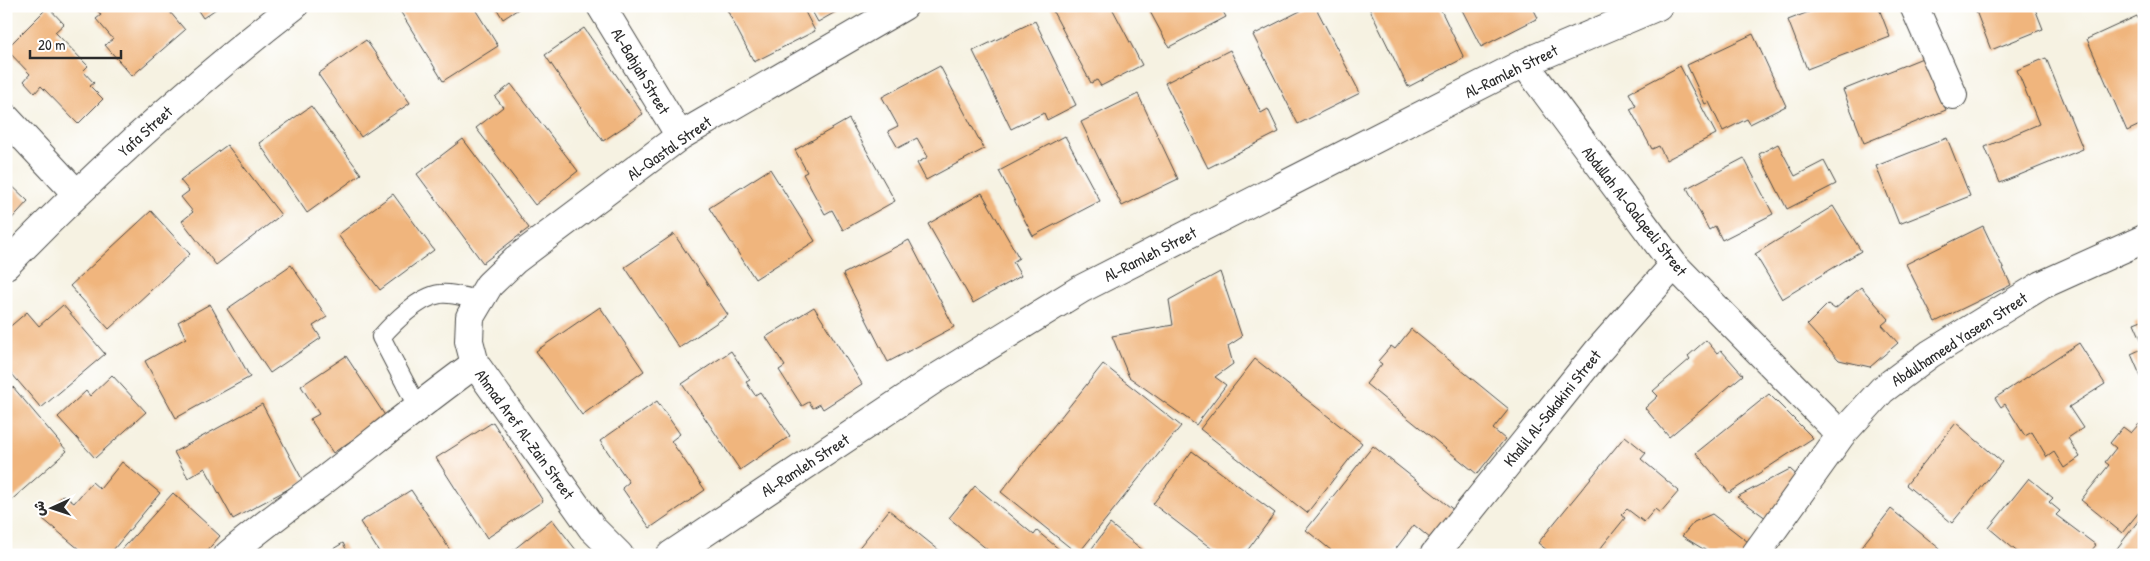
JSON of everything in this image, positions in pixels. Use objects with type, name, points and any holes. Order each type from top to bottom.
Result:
[{"type":"street","name":"Yafa Street","points":[[6,266],[76,192],[174,104],[294,6]]},
{"type":"street","name":"Al-Bahjah Street","points":[[601,6],[680,136]]},
{"type":"street","name":"Al-Qastal Street","points":[[478,300],[489,285],[516,260],[680,136],[904,6]]},
{"type":"street","name":"Al-Ramleh Street","points":[[671,555],[933,380],[1081,289],[1524,63],[1658,6]]},
{"type":"street","points":[[1914,6],[1953,96]]},
{"type":"street","name":"Abdullah Al-Qalqeeli Street","points":[[1524,63],[1674,265],[1841,435]]},
{"type":"street","points":[[6,118],[76,192]]},
{"type":"street","name":"Abdulhameed Yaseen Street","points":[[1755,555],[1841,435],[1882,390],[1930,354],[2042,285],[2144,239]]},
{"type":"street","name":"Khalil Al-Sakakini Street","points":[[1434,555],[1598,351],[1674,265]]},
{"type":"street","name":"Ahmad Aref Al-Zain Street","points":[[478,300],[470,316],[469,333],[469,342],[475,364],[592,528],[619,555]]},
{"type":"street","points":[[228,555],[268,521],[318,485],[417,406],[475,364]]},
{"type":"lane","points":[[417,406],[380,337],[402,316],[438,294],[478,300]]},
{"type":"building","points":[[94,6],[165,6],[185,30],[132,76],[105,45],[113,39],[96,19],[101,15]]},
{"type":"building","points":[[195,6],[220,6],[203,18]]},
{"type":"building","points":[[397,6],[473,6],[498,46],[443,81]]},
{"type":"building","points":[[495,6],[523,6],[503,19]]},
{"type":"building","points":[[725,6],[802,6],[815,31],[754,62]]},
{"type":"building","points":[[809,6],[846,6],[818,22]]},
{"type":"building","points":[[1050,6],[1111,6],[1142,65],[1101,86],[1097,80],[1091,83]]},
{"type":"building","points":[[1147,6],[1220,6],[1226,17],[1169,47]]},
{"type":"building","points":[[1310,6],[1315,6],[1360,93],[1298,124],[1253,35]]},
{"type":"building","points":[[1368,6],[1439,6],[1464,58],[1408,87]]},
{"type":"building","points":[[1460,6],[1532,6],[1538,18],[1481,47]]},
{"type":"building","points":[[1824,6],[1878,6],[1890,37],[1807,69],[1788,20]]},
{"type":"building","points":[[1974,6],[2034,6],[2043,29],[1991,50]]},
{"type":"building","points":[[48,7],[64,24],[55,32],[88,66],[83,71],[94,83],[90,86],[103,99],[78,124],[41,86],[35,93],[24,81],[30,74],[6,49]]},
{"type":"building","points":[[2137,16],[2144,31],[2144,123],[2127,131],[2087,39]]},
{"type":"building","points":[[1035,21],[1076,105],[1047,120],[1044,113],[1011,129],[973,51]]},
{"type":"building","points":[[584,28],[643,114],[603,141],[545,55]]},
{"type":"building","points":[[1753,34],[1786,106],[1750,124],[1747,119],[1723,131],[1709,102],[1705,104],[1687,65]]},
{"type":"building","points":[[366,40],[410,103],[361,137],[318,74]]},
{"type":"building","points":[[1230,50],[1261,113],[1268,109],[1279,132],[1208,168],[1165,83]]},
{"type":"building","points":[[1925,57],[1946,110],[1864,143],[1843,90]]},
{"type":"building","points":[[2046,58],[2083,149],[2000,183],[1985,147],[2039,124],[2017,70]]},
{"type":"building","points":[[940,66],[984,149],[926,180],[917,163],[928,157],[917,138],[898,148],[888,131],[898,126],[882,97]]},
{"type":"building","points":[[1680,66],[1716,134],[1666,160],[1659,146],[1652,149],[1630,109],[1636,106],[1629,93]]},
{"type":"building","points":[[511,84],[578,171],[535,205],[476,128],[503,107],[495,97]]},
{"type":"building","points":[[1138,94],[1178,179],[1122,206],[1081,122]]},
{"type":"building","points":[[311,106],[361,174],[307,213],[259,143]]},
{"type":"building","points":[[849,119],[895,201],[843,230],[832,210],[825,214],[803,174],[807,172],[795,150]]},
{"type":"building","points":[[1065,136],[1100,201],[1033,236],[999,171]]},
{"type":"building","points":[[1947,138],[1970,196],[1899,224],[1876,166]]},
{"type":"building","points":[[463,139],[529,228],[483,263],[417,174]]},
{"type":"building","points":[[1778,144],[1795,176],[1824,161],[1836,184],[1787,209],[1759,154]]},
{"type":"building","points":[[227,145],[281,215],[216,265],[182,221],[193,212],[181,197],[189,191],[180,180]]},
{"type":"building","points":[[1744,158],[1773,214],[1722,240],[1715,226],[1709,230],[1687,188]]},
{"type":"building","points":[[770,169],[815,241],[755,279],[709,208]]},
{"type":"building","points":[[6,180],[28,201],[6,225]]},
{"type":"building","points":[[2143,183],[2144,224],[2138,226]]},
{"type":"building","points":[[982,193],[1019,258],[1013,262],[1021,276],[973,303],[928,224]]},
{"type":"building","points":[[393,194],[434,250],[380,290],[338,235]]},
{"type":"building","points":[[1833,206],[1861,251],[1782,299],[1755,254]]},
{"type":"building","points":[[151,211],[190,254],[109,329],[70,286]]},
{"type":"building","points":[[1983,226],[2011,285],[1935,322],[1906,264]]},
{"type":"building","points":[[674,234],[728,315],[679,348],[625,267]]},
{"type":"building","points":[[909,240],[954,327],[888,362],[843,274]]},
{"type":"building","points":[[291,265],[327,317],[313,326],[321,338],[270,373],[227,309]]},
{"type":"building","points":[[1220,272],[1242,337],[1228,346],[1233,364],[1215,377],[1226,385],[1196,425],[1129,377],[1112,336],[1173,325],[1169,300]]},
{"type":"building","points":[[1861,287],[1889,319],[1882,325],[1898,343],[1870,367],[1839,360],[1807,325],[1828,304],[1835,309]]},
{"type":"building","points":[[210,304],[250,377],[176,418],[145,361],[186,338],[178,322]]},
{"type":"building","points":[[63,305],[105,354],[41,408],[6,367],[6,330],[27,312],[39,326]]},
{"type":"building","points":[[600,307],[644,371],[582,415],[536,351]]},
{"type":"building","points":[[814,307],[862,384],[823,409],[820,404],[813,408],[809,402],[802,406],[779,370],[785,366],[766,337]]},
{"type":"building","points":[[2144,319],[2144,346],[2134,323]]},
{"type":"building","points":[[1411,329],[1509,409],[1493,429],[1505,439],[1477,474],[1366,384],[1382,364],[1378,361],[1391,346],[1395,349]]},
{"type":"building","points":[[1706,340],[1717,353],[1721,350],[1743,375],[1669,437],[1645,408],[1658,396],[1653,391],[1690,359],[1688,356]]},
{"type":"building","points":[[2079,343],[2105,384],[2069,407],[2083,428],[2068,438],[2080,457],[2064,468],[2054,452],[2047,457],[2032,432],[2025,436],[2005,404],[2001,407],[1995,398]]},
{"type":"building","points":[[2144,348],[2144,384],[2131,354]]},
{"type":"building","points":[[731,351],[750,380],[746,382],[755,395],[760,392],[790,436],[740,470],[682,384]]},
{"type":"building","points":[[346,356],[386,417],[333,453],[310,419],[319,414],[301,386]]},
{"type":"building","points":[[1255,359],[1362,443],[1307,513],[1200,429]]},
{"type":"building","points":[[1103,364],[1181,426],[1078,554],[1001,492]]},
{"type":"building","points":[[112,375],[146,412],[95,458],[58,417],[86,391],[90,396]]},
{"type":"building","points":[[13,387],[67,451],[8,503],[6,393]]},
{"type":"building","points":[[1769,394],[1813,438],[1729,493],[1696,453]]},
{"type":"building","points":[[657,401],[680,434],[671,441],[705,490],[650,528],[622,488],[629,482],[600,441]]},
{"type":"building","points":[[262,404],[303,481],[233,519],[205,468],[188,478],[174,452]]},
{"type":"building","points":[[493,422],[543,501],[487,538],[436,458]]},
{"type":"building","points":[[1956,423],[2002,462],[1952,523],[1906,485]]},
{"type":"building","points":[[2139,424],[2144,428],[2144,506],[2122,533],[2081,500],[2109,465],[2105,462],[2116,448],[2110,443],[2123,427],[2131,433]]},
{"type":"building","points":[[1625,436],[1646,453],[1641,459],[1679,491],[1660,513],[1655,509],[1644,522],[1627,509],[1621,515],[1625,518],[1595,555],[1553,555],[1538,543]]},
{"type":"building","points":[[1373,446],[1460,515],[1437,544],[1414,525],[1391,555],[1337,555],[1306,530]]},
{"type":"building","points":[[1192,451],[1275,513],[1244,555],[1220,555],[1153,504]]},
{"type":"building","points":[[122,462],[160,493],[109,555],[86,555],[43,519],[63,495],[74,503],[92,482],[100,489]]},
{"type":"building","points":[[1790,469],[1802,480],[1770,521],[1737,497]]},
{"type":"building","points":[[2029,478],[2053,498],[2049,502],[2060,511],[2056,515],[2096,545],[2088,555],[2021,555],[1989,528]]},
{"type":"building","points":[[975,486],[1034,535],[1037,531],[1060,550],[1056,555],[994,555],[949,518]]},
{"type":"building","points":[[411,490],[453,555],[381,555],[360,522]]},
{"type":"building","points":[[173,493],[220,536],[203,555],[117,555]]},
{"type":"building","points":[[1891,509],[1940,549],[1936,555],[1855,555]]},
{"type":"building","points":[[889,510],[945,555],[853,555]]},
{"type":"building","points":[[1712,514],[1752,545],[1747,555],[1713,555],[1682,536],[1694,522]]},
{"type":"building","points":[[2142,516],[2144,555],[2121,555],[2115,551]]},
{"type":"building","points":[[552,519],[580,555],[507,555]]},
{"type":"building","points":[[1110,524],[1149,555],[1087,555]]},
{"type":"building","points":[[343,543],[349,555],[323,555]]}]
